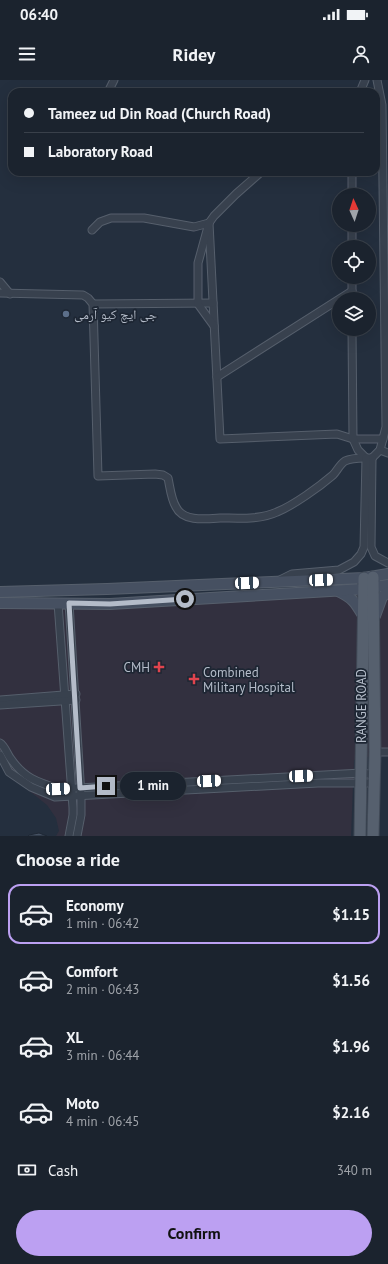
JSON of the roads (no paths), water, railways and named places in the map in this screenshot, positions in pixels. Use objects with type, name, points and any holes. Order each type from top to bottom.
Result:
[{"type":"main road","points":[[0,603],[110,604],[337,590],[369,583],[388,574]]},
{"type":"main road","points":[[0,592],[107,590],[278,582],[369,583],[388,585]]},
{"type":"main road","points":[[360,836],[361,778],[369,618],[369,583]]},
{"type":"main road","points":[[107,590],[110,604]]},
{"type":"main road","points":[[337,590],[355,601],[369,618]]},
{"type":"main road","points":[[369,618],[382,597],[388,592]]},
{"type":"main road","name":"RANGE ROAD","points":[[369,618],[375,752],[373,836]]},
{"type":"street","points":[[0,294],[83,295],[93,304],[98,476],[163,475],[168,478],[175,506],[179,513],[187,518],[205,519],[271,515],[314,490],[333,474],[343,462],[350,459],[369,458],[380,450],[386,427],[387,396],[380,142]]},
{"type":"street","points":[[214,326],[198,304],[198,263],[209,223],[214,216],[255,176]]},
{"type":"street","points":[[352,176],[352,188]]},
{"type":"street","points":[[92,230],[100,222],[112,218],[144,218],[194,227],[209,223]]},
{"type":"street","points":[[209,223],[220,439],[337,434],[352,438],[383,439]]},
{"type":"street","points":[[0,282],[10,294]]},
{"type":"street","points":[[217,377],[335,300],[352,291],[352,284]]},
{"type":"street","points":[[93,304],[212,303]]},
{"type":"street","points":[[352,336],[352,438],[358,450],[369,458]]},
{"type":"street","points":[[380,450],[388,453]]},
{"type":"street","points":[[369,458],[371,547],[375,556],[388,563]]},
{"type":"street","points":[[278,582],[292,574],[339,570],[354,562],[361,554],[364,547],[369,458]]},
{"type":"street","points":[[69,603],[81,796],[77,836]]},
{"type":"street","points":[[58,604],[73,815],[69,836]]},
{"type":"street","points":[[0,705],[76,697]]},
{"type":"street","points":[[0,700],[65,698]]},
{"type":"street","points":[[0,743],[3,745],[19,770],[38,783],[58,789],[361,778],[375,779]]},
{"type":"street","points":[[375,752],[388,752]]},
{"type":"street","points":[[0,755],[9,772],[31,787],[55,797],[318,783],[361,778]]},
{"type":"place","name":"جی ایچ کیو آرمی","points":[[66,314]]},
{"type":"place","name":"CMH","points":[[159,667]]},
{"type":"place","name":"Combined Military Hospital","points":[[194,679]]}]
